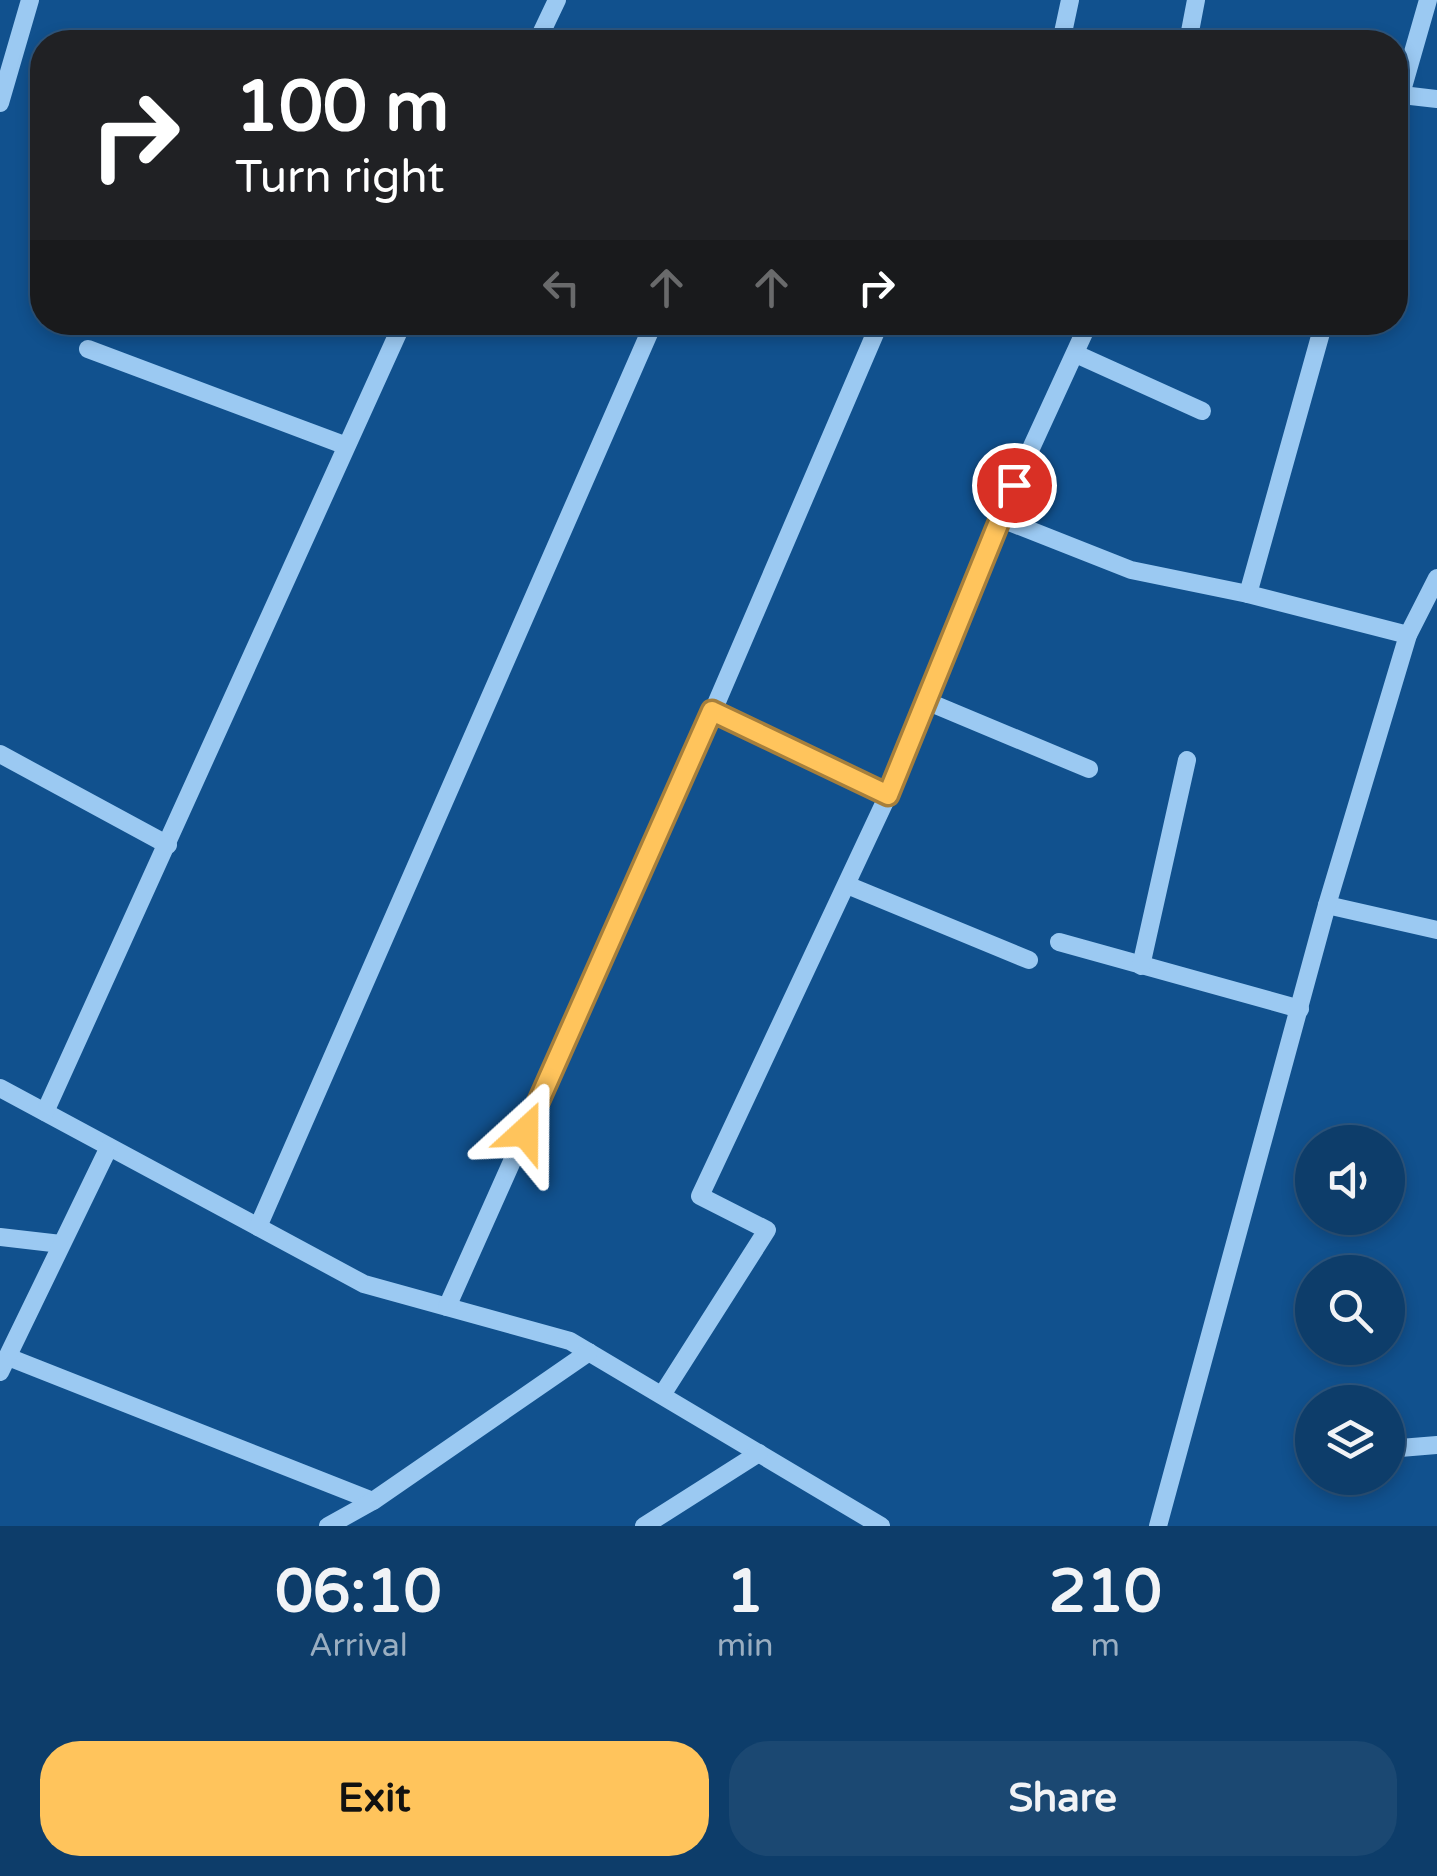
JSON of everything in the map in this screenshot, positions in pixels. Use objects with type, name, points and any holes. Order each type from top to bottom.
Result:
[{"type":"street","points":[[0,103],[30,0]]},
{"type":"street","points":[[543,30],[557,0]]},
{"type":"street","points":[[1064,30],[1070,0]]},
{"type":"street","points":[[1190,30],[1196,0]]},
{"type":"street","points":[[1408,74],[1428,0]]},
{"type":"street","points":[[1408,97],[1437,99]]},
{"type":"street","points":[[45,1112],[397,335]]},
{"type":"street","points":[[258,1227],[648,335]]},
{"type":"street","points":[[447,1306],[874,335]]},
{"type":"street","points":[[662,1396],[766,1230],[700,1196],[888,795],[999,518],[1084,335]]},
{"type":"street","points":[[1248,594],[1320,335]]},
{"type":"street","points":[[88,349],[344,445]]},
{"type":"street","points":[[1076,354],[1202,411]]},
{"type":"street","points":[[999,518],[1130,570],[1248,594],[1408,634]]},
{"type":"street","points":[[1158,1526],[1327,905],[1408,634],[1437,578]]},
{"type":"street","points":[[926,701],[1088,769]]},
{"type":"street","points":[[712,711],[888,795]]},
{"type":"street","points":[[0,754],[168,845]]},
{"type":"street","points":[[1141,966],[1187,760]]},
{"type":"street","points":[[846,885],[1030,960]]},
{"type":"street","points":[[1327,905],[1437,930]]},
{"type":"street","points":[[1059,942],[1300,1009]]},
{"type":"street","points":[[0,1088],[364,1284],[570,1341],[881,1526]]},
{"type":"street","points":[[109,1147],[4,1364],[372,1501]]},
{"type":"street","points":[[0,1237],[61,1244]]},
{"type":"street","points":[[328,1526],[372,1501],[589,1352]]},
{"type":"street","points":[[1405,1448],[1437,1445]]},
{"type":"street","points":[[644,1526],[759,1453]]},
{"type":"route","points":[[525,1132],[712,711],[888,795],[1014,485]]}]
